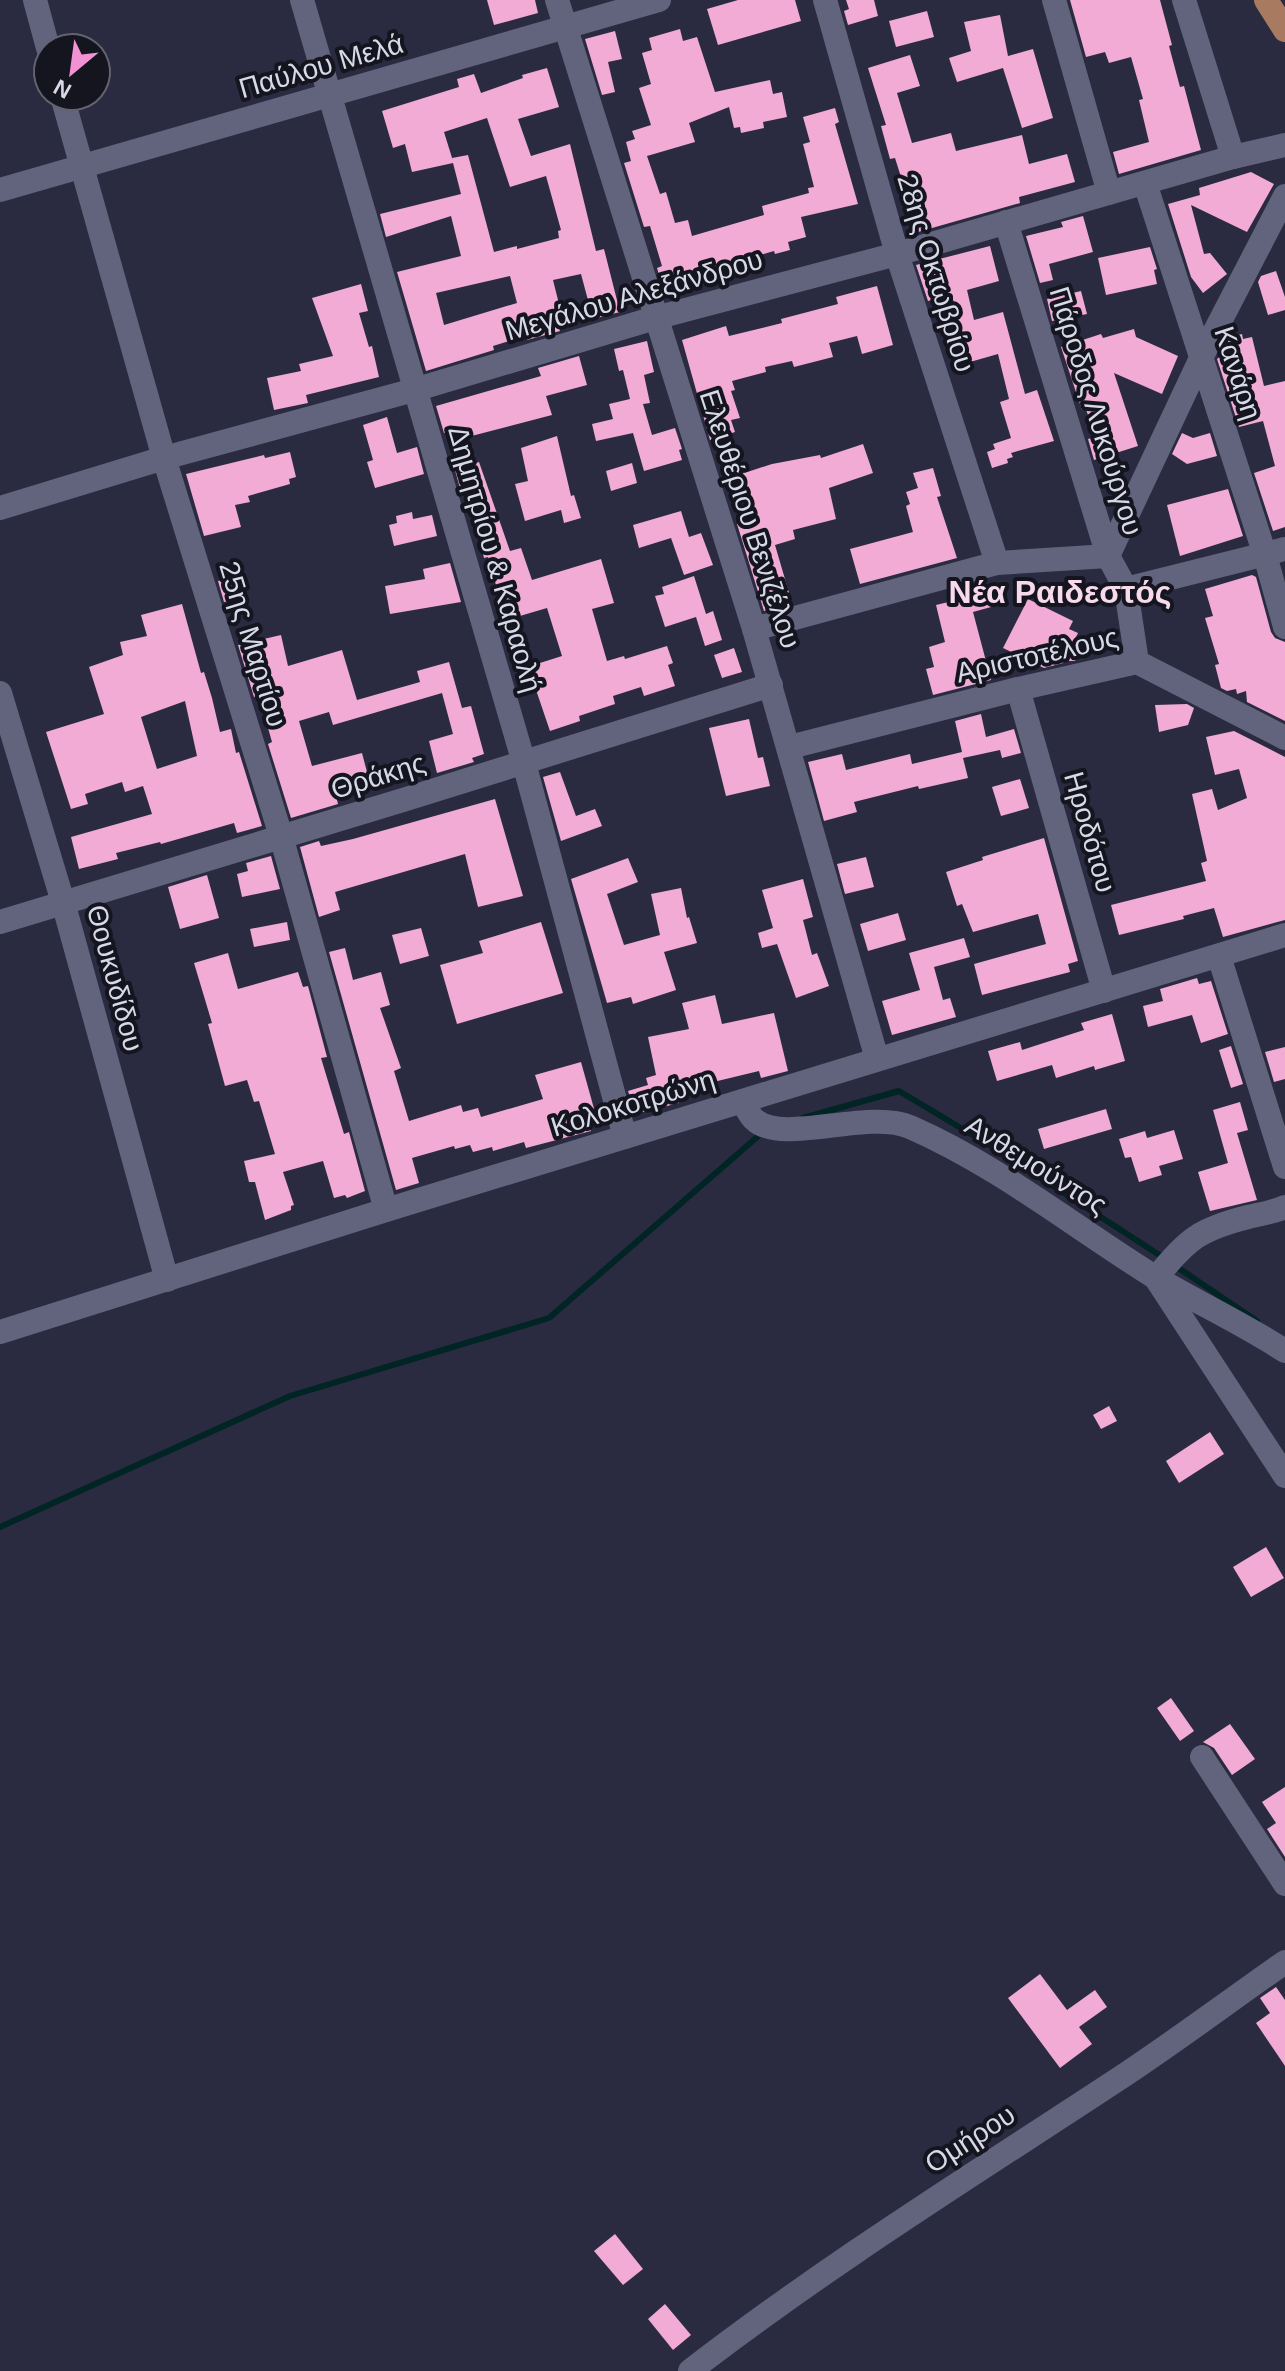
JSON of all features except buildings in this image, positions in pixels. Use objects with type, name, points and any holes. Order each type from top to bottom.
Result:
[{"type":"main road","points":[[1266,0],[1285,30]]},
{"type":"street","points":[[35,0],[44,32]]},
{"type":"street","name":"Δημητρίου & Καραολή","points":[[302,0],[524,763],[625,1137]]},
{"type":"street","name":"Ελευθέριου Βενιζέλου","points":[[557,0],[790,747],[877,1059]]},
{"type":"street","name":"Παύλου Μελά","points":[[0,190],[659,0]]},
{"type":"street","name":"28ης Οκτωβρίου","points":[[825,0],[897,254],[997,563]]},
{"type":"street","points":[[1054,0],[1109,193]]},
{"type":"street","points":[[1184,0],[1233,157]]},
{"type":"street","name":"25ης Μαρτίου","points":[[66,112],[164,458],[281,836],[386,1210]]},
{"type":"street","name":"Μεγάλου Αλεξάνδρου","points":[[0,508],[655,318],[1285,145]]},
{"type":"street","name":"Κανάρη","points":[[1145,183],[1201,358],[1275,552],[1285,627]]},
{"type":"street","points":[[754,629],[997,563],[1108,556],[1201,358],[1285,196]]},
{"type":"street","name":"Πάροδος Λυκούργου","points":[[1006,222],[1108,556],[1126,589],[1137,662]]},
{"type":"street","points":[[1126,589],[1275,552]]},
{"type":"street","name":"Αριστοτέλους","points":[[790,747],[1137,662],[1285,738]]},
{"type":"street","name":"Θράκης","points":[[0,922],[771,685]]},
{"type":"street","name":"Ηροδότου","points":[[1018,689],[1104,991]]},
{"type":"street","name":"Θουκυδίδου","points":[[0,693],[63,902],[167,1280]]},
{"type":"street","name":"Κολοκοτρώνη","points":[[0,1332],[386,1210],[1285,935]]},
{"type":"street","points":[[1219,956],[1285,1167]]},
{"type":"street","name":"Ανθεμούντος","points":[[743,1101],[755,1121],[768,1127],[824,1127],[848,1122],[898,1121],[936,1138],[1156,1278],[1285,1351]]},
{"type":"street","points":[[1285,1207],[1218,1225],[1196,1235],[1178,1250],[1156,1278],[1285,1476]]},
{"type":"street","points":[[1202,1757],[1285,1884]]},
{"type":"street","name":"Ομήρου","points":[[690,2371],[765,2313],[881,2233],[1128,2072],[1285,1962]]},
{"type":"waterway","points":[[803,1118],[899,1091],[996,1149],[1164,1258]]},
{"type":"waterway","points":[[0,1527],[290,1396],[549,1318],[763,1132]]},
{"type":"waterway","points":[[1174,1265],[1257,1321]]},
{"type":"district","name":"Νέα Ραιδεστός","points":[[1060,592]]}]
